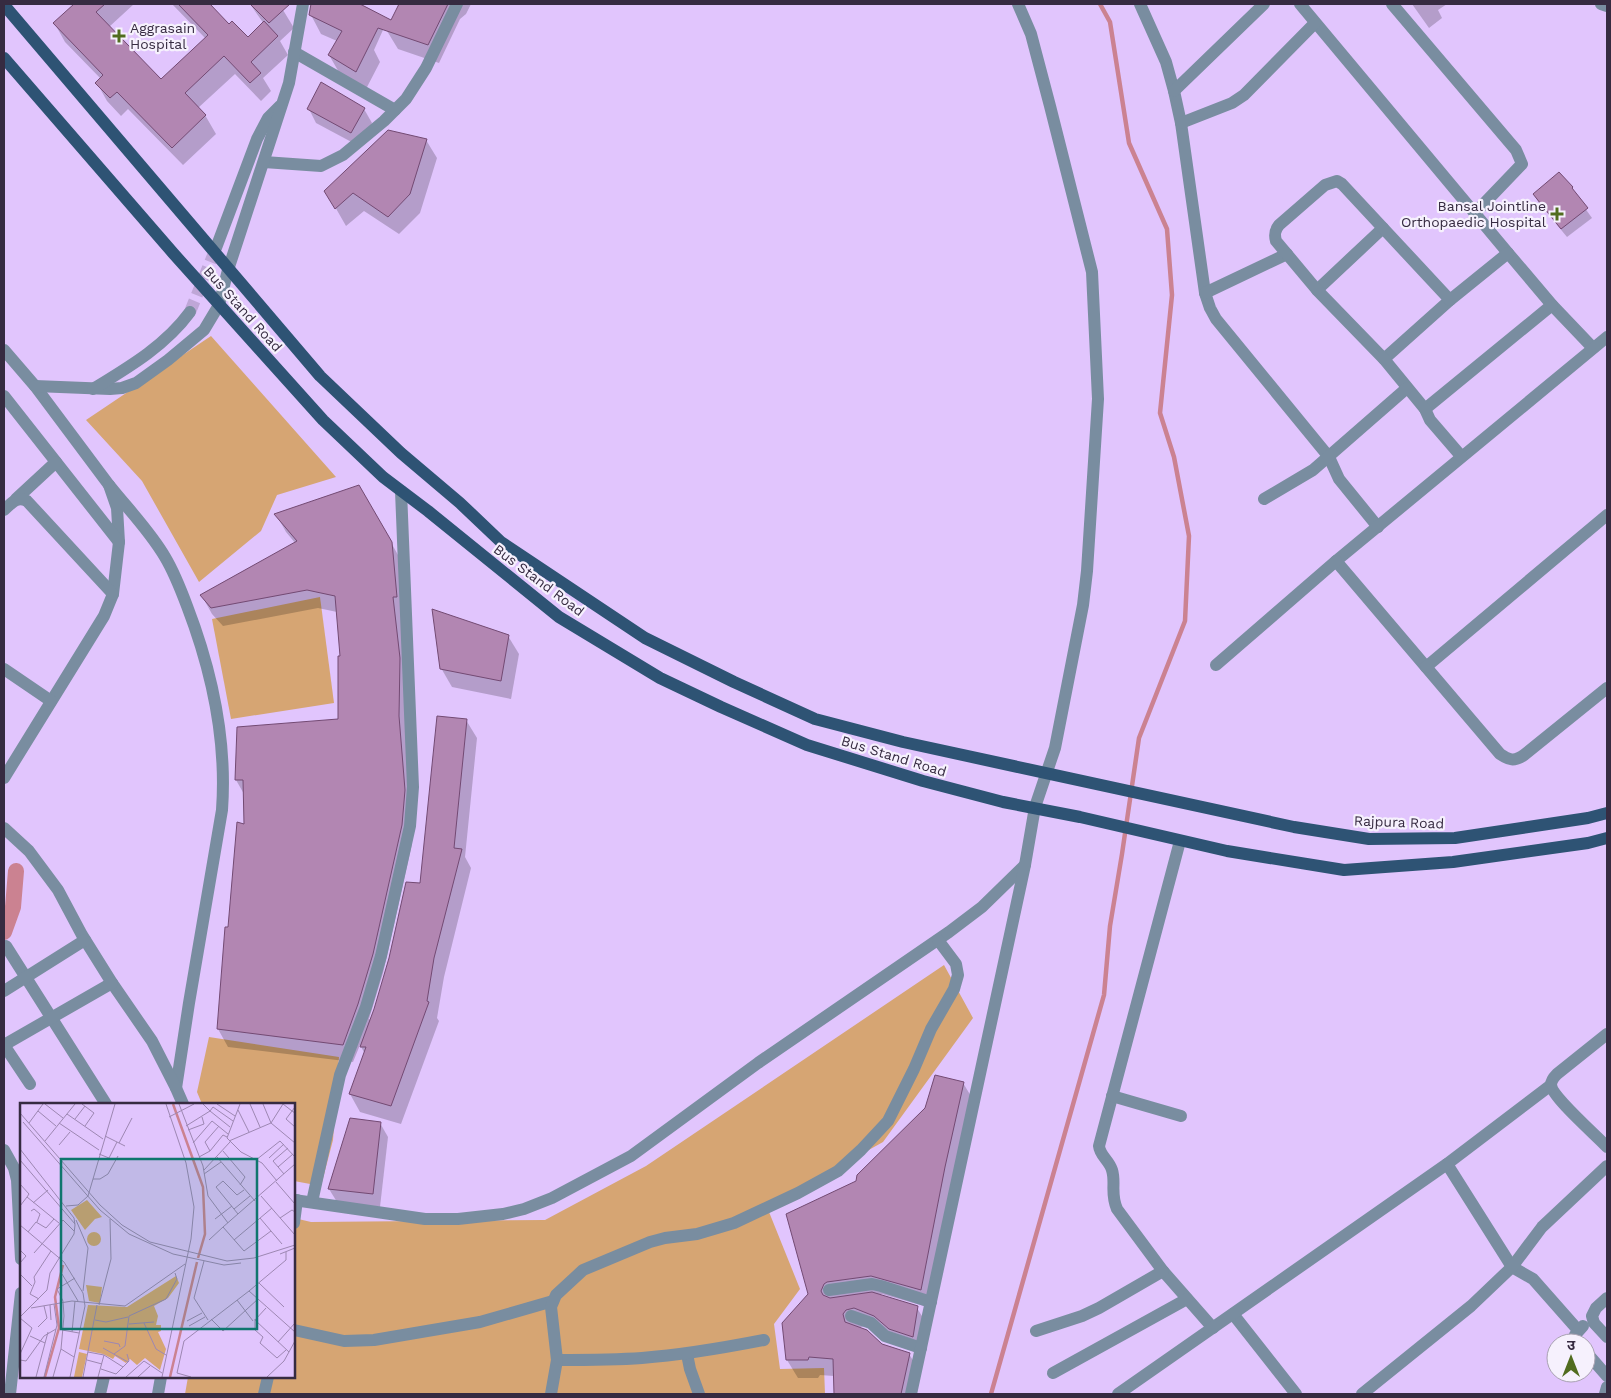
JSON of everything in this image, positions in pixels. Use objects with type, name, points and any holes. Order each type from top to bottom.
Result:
[{"type":"main road","name":"Bus Stand Road","points":[[4,5],[320,376],[401,453],[460,503],[501,542],[645,638],[815,719],[903,742],[1161,797]]},
{"type":"main road","name":"Bus Stand Road","points":[[4,58],[219,305],[323,420],[383,477],[559,617],[660,678],[721,708],[807,745],[923,781],[1003,802],[1058,812],[1227,852],[1344,870],[1453,862],[1588,844],[1607,838]]},
{"type":"main road","name":"Rajpura Road","points":[[1161,797],[1294,827],[1369,839],[1455,838],[1588,818],[1607,813]]},
{"type":"street","points":[[35,386],[94,389],[122,388],[136,383],[194,340],[204,330],[219,305],[228,270],[289,82],[303,4]]},
{"type":"street","points":[[264,162],[321,166],[331,162],[356,143],[406,99],[426,68],[457,4]]},
{"type":"street","points":[[911,1394],[1025,865],[1035,807],[1055,748],[1074,656],[1086,580],[1098,399],[1092,272],[1031,34],[1018,4]]},
{"type":"street","points":[[1140,4],[1166,62],[1174,91],[1181,123],[1205,293],[1210,308],[1216,319],[1329,457],[1339,480],[1378,527]]},
{"type":"street","points":[[1174,91],[1264,4]]},
{"type":"street","points":[[1300,4],[1552,305],[1592,348]]},
{"type":"street","points":[[1392,4],[1516,150],[1522,164],[1475,213]]},
{"type":"street","points":[[1181,123],[1225,106],[1244,95],[1315,23]]},
{"type":"street","points":[[294,52],[395,110]]},
{"type":"street","points":[[216,248],[257,139],[268,118],[280,106]]},
{"type":"street","points":[[1450,300],[1342,184],[1337,181],[1326,185],[1276,229],[1274,236],[1276,241],[1317,290],[1384,358],[1425,409],[1430,420],[1461,456]]},
{"type":"street","points":[[1317,290],[1383,228]]},
{"type":"street","points":[[1384,358],[1450,300],[1508,253]]},
{"type":"street","points":[[1205,293],[1287,254]]},
{"type":"street","points":[[1425,409],[1552,305]]},
{"type":"street","points":[[94,389],[148,354],[181,324],[190,312]]},
{"type":"street","points":[[1216,665],[1336,561],[1607,336]]},
{"type":"street","points":[[4,350],[8,366],[35,386],[109,486],[157,544],[174,576],[193,622],[205,662],[221,735],[222,810],[176,1088]]},
{"type":"street","points":[[1264,498],[1313,470],[1407,388]]},
{"type":"street","points":[[4,396],[119,542]]},
{"type":"street","points":[[4,510],[56,462]]},
{"type":"street","points":[[4,778],[104,616],[113,594],[119,542],[116,508],[109,486]]},
{"type":"street","points":[[312,1202],[340,1075],[366,1007],[381,956],[400,880],[410,826],[412,787],[401,491]]},
{"type":"street","points":[[16,499],[21,498],[27,501],[113,594]]},
{"type":"street","points":[[1426,667],[1607,516]]},
{"type":"street","points":[[1336,561],[1500,754],[1508,759],[1517,760],[1524,755],[1607,688]]},
{"type":"street","points":[[4,669],[51,702]]},
{"type":"street","points":[[4,828],[29,851],[58,890],[85,940],[152,1041],[183,1103]]},
{"type":"street","points":[[1180,841],[1112,1096],[1099,1152],[1112,1170],[1113,1200],[1116,1209],[1163,1271],[1213,1328]]},
{"type":"street","points":[[295,1200],[418,1218],[458,1218],[503,1214],[524,1209],[552,1198],[631,1156],[758,1063],[938,940],[982,907],[1025,865]]},
{"type":"street","points":[[4,991],[85,940]]},
{"type":"street","points":[[551,1394],[557,1360],[551,1315],[553,1301],[567,1283],[583,1270],[650,1242],[697,1234],[734,1223],[814,1184],[838,1171],[888,1121],[914,1069],[931,1029],[954,989],[958,975],[956,964],[938,940]]},
{"type":"street","points":[[6,946],[105,1103]]},
{"type":"street","points":[[30,1084],[4,1045],[112,983]]},
{"type":"street","points":[[1607,1034],[1557,1074],[1552,1079],[1551,1085],[1558,1098],[1607,1147]]},
{"type":"street","points":[[1118,1394],[1447,1164],[1551,1085]]},
{"type":"street","points":[[1112,1096],[1180,1116]]},
{"type":"street","points":[[4,1150],[19,1180],[20,1220]]},
{"type":"street","points":[[1447,1164],[1512,1267],[1533,1279],[1540,1286],[1575,1333]]},
{"type":"street","points":[[1362,1394],[1471,1306],[1512,1267],[1542,1227],[1607,1166]]},
{"type":"street","points":[[4,1183],[19,1180]]},
{"type":"street","points":[[1036,1331],[1082,1316],[1099,1308],[1163,1271]]},
{"type":"street","points":[[829,1290],[872,1284],[931,1302]]},
{"type":"street","points":[[1607,1298],[1596,1308],[1592,1316],[1599,1330],[1607,1337]]},
{"type":"street","points":[[1053,1373],[1188,1299]]},
{"type":"street","points":[[295,1330],[344,1341],[374,1340],[480,1322],[553,1301]]},
{"type":"street","points":[[1233,1314],[1296,1394]]},
{"type":"street","points":[[10,1394],[18,1361],[20,1316]]},
{"type":"street","points":[[851,1316],[871,1323],[885,1336],[921,1348]]},
{"type":"street","points":[[1581,1333],[1593,1319]]},
{"type":"street","points":[[557,1360],[618,1360],[687,1354],[764,1340]]},
{"type":"street","points":[[687,1354],[699,1394]]},
{"type":"street","points":[[1596,1363],[1607,1376]]},
{"type":"street","points":[[100,1394],[104,1378]]},
{"type":"street","points":[[158,1394],[162,1378]]},
{"type":"street","points":[[264,1394],[268,1378]]},
{"type":"street","points":[[1605,1394],[1607,1387]]},
{"type":"shaded area","points":[[211,336],[336,477],[277,495],[261,531],[199,582],[142,481],[86,420]]},
{"type":"shaded area","points":[[320,597],[334,703],[231,719],[212,619]]},
{"type":"shaded area","points":[[944,965],[973,1018],[883,1142],[767,1207],[800,1289],[774,1324],[780,1369],[824,1368],[825,1394],[185,1394],[188,1378],[295,1378],[295,1218],[311,1222],[545,1220],[646,1166]]},
{"type":"shaded area","points":[[209,1037],[339,1057],[333,1140],[321,1186],[295,1181],[295,1103],[202,1103],[197,1092]]},
{"type":"building","points":[[74,4],[105,4],[96,12],[161,79],[208,35],[178,4],[210,4],[229,24],[232,21],[248,37],[264,21],[278,36],[251,62],[261,73],[250,83],[224,56],[185,93],[206,115],[172,148],[117,92],[110,98],[95,83],[103,75],[53,23]]},
{"type":"building","points":[[250,4],[290,4],[269,23]]},
{"type":"building","points":[[311,4],[360,4],[391,20],[399,4],[448,4],[428,45],[378,28],[356,72],[328,55],[342,31],[309,15]]},
{"type":"building","points":[[321,82],[365,108],[351,133],[307,109]]},
{"type":"building","points":[[388,130],[427,139],[410,194],[388,217],[353,193],[335,209],[324,191]]},
{"type":"building","points":[[1559,172],[1588,208],[1561,229],[1533,194]]},
{"type":"building","points":[[359,485],[392,542],[397,597],[393,597],[400,658],[399,716],[405,790],[402,825],[373,954],[343,1045],[217,1029],[225,927],[228,927],[237,822],[244,824],[243,780],[235,780],[237,727],[338,719],[338,656],[340,656],[335,596],[307,590],[211,608],[200,595],[297,541],[274,514]]},
{"type":"building","points":[[432,609],[509,635],[501,681],[440,669]]},
{"type":"building","points":[[437,716],[467,719],[454,848],[462,849],[434,958],[427,1001],[429,1002],[391,1106],[349,1094],[366,1047],[360,1047],[374,1009],[389,958],[406,882],[420,883]]},
{"type":"building","points":[[935,1075],[964,1082],[921,1290],[871,1276],[827,1282],[821,1291],[823,1295],[830,1298],[872,1292],[918,1306],[913,1337],[889,1329],[874,1316],[854,1308],[846,1310],[843,1314],[845,1322],[867,1330],[882,1344],[910,1353],[901,1394],[834,1394],[833,1359],[809,1357],[808,1360],[786,1360],[782,1323],[808,1294],[786,1214],[856,1181],[857,1175],[925,1108]]},
{"type":"building","points":[[350,1118],[381,1122],[373,1194],[328,1189]]},
{"type":"waterway","points":[[991,1394],[1104,995],[1110,926],[1139,738],[1185,621],[1189,536],[1174,457],[1160,413],[1172,295],[1167,229],[1129,143],[1110,22],[1100,4]]},
{"type":"waterway","points":[[4,932],[13,907],[16,871]]},
{"type":"tunnel","points":[[190,312],[216,248]]},
{"type":"place","name":"Aggrasain Hospital","points":[[119,36]]},
{"type":"place","name":"Bansal Jointline Orthopaedic Hospital","points":[[1557,214]]}]
